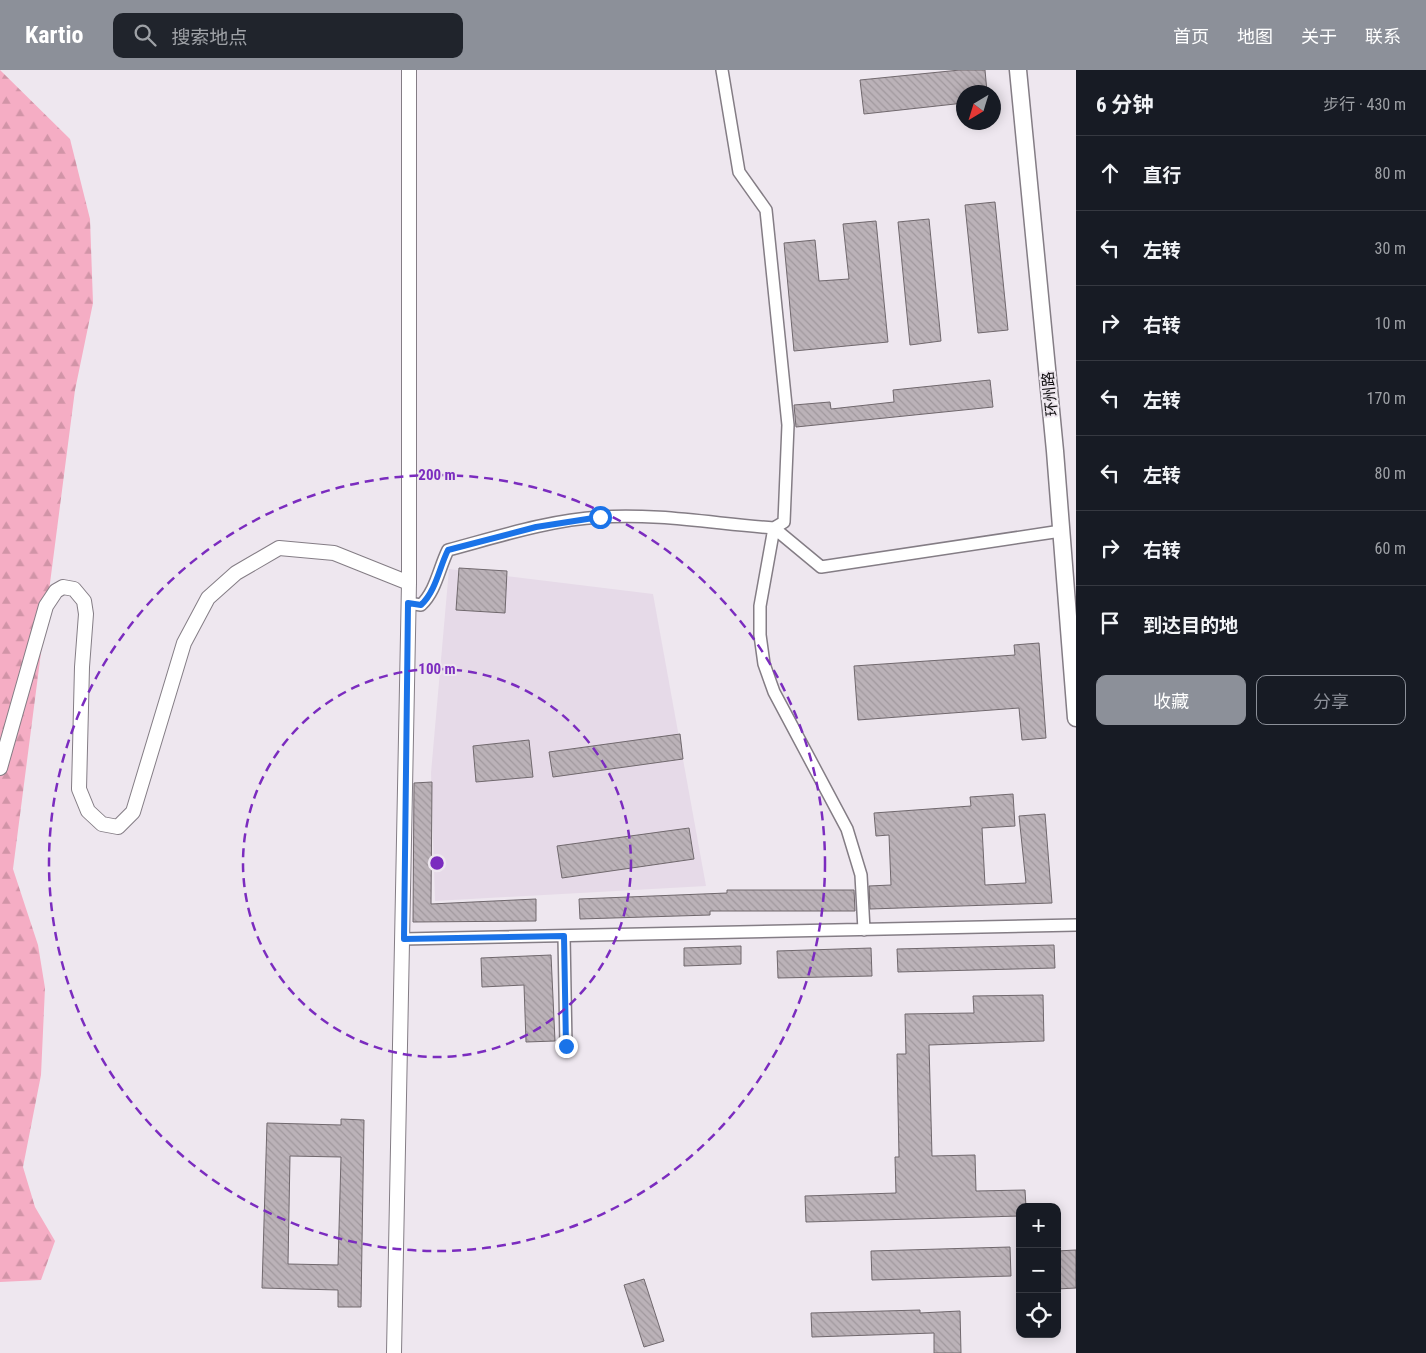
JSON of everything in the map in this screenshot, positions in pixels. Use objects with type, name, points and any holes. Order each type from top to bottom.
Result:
[{"type":"main road","name":"环州路","points":[[1018,70],[1061,531],[1076,718]]},
{"type":"street","points":[[394,1353],[404,939],[409,583],[409,70]]},
{"type":"street","points":[[722,70],[739,172],[766,210],[788,425],[784,522],[774,528],[760,606],[760,635],[764,664],[774,692],[846,829],[861,875],[864,930]]},
{"type":"street","points":[[408,603],[421,605],[431,596],[439,569],[448,550],[536,527],[600,517],[654,518],[774,528],[821,567],[1061,531]]},
{"type":"street","points":[[0,768],[46,606],[56,591],[63,587],[74,589],[84,601],[86,614],[82,667],[79,789],[88,811],[102,824],[118,827],[133,812],[184,643],[208,598],[236,573],[279,548],[334,553],[409,583]]},
{"type":"street","points":[[404,939],[1076,925]]},
{"type":"street","points":[[564,936],[566,1046]]},
{"type":"shaded area","points":[[449,569],[653,594],[706,886],[435,901],[431,773]]},
{"type":"green space","points":[[0,70],[70,139],[90,219],[93,303],[75,390],[13,869],[38,945],[45,988],[41,1075],[23,1167],[35,1207],[55,1241],[41,1280],[0,1282]]},
{"type":"building","points":[[960,70],[985,70],[986,85],[956,85],[956,104],[864,114],[860,80]]},
{"type":"building","points":[[995,202],[1008,330],[978,333],[965,205]]},
{"type":"building","points":[[929,219],[941,341],[910,345],[898,222]]},
{"type":"building","points":[[876,221],[888,342],[794,351],[784,243],[815,240],[819,281],[849,279],[843,224]]},
{"type":"building","points":[[990,380],[993,407],[796,427],[794,405],[830,402],[831,409],[894,402],[893,390]]},
{"type":"building","points":[[459,568],[507,571],[505,613],[456,610]]},
{"type":"building","points":[[1039,643],[1046,738],[1022,740],[1019,708],[858,720],[854,666],[1015,655],[1014,645]]},
{"type":"building","points":[[680,734],[683,759],[553,777],[549,752]]},
{"type":"building","points":[[529,740],[533,777],[476,782],[473,746]]},
{"type":"building","points":[[432,782],[431,904],[536,899],[536,921],[413,922],[414,783]]},
{"type":"building","points":[[1013,794],[1015,826],[982,828],[985,885],[1026,883],[1019,816],[1045,814],[1052,903],[870,909],[869,886],[891,885],[889,835],[876,836],[874,813],[971,806],[970,797]]},
{"type":"building","points":[[689,828],[694,859],[562,878],[557,846]]},
{"type":"building","points":[[727,890],[854,890],[855,911],[710,911],[710,915],[580,919],[579,899],[727,893]]},
{"type":"building","points":[[1054,945],[1055,968],[898,972],[897,949]]},
{"type":"building","points":[[741,946],[741,964],[684,966],[684,948]]},
{"type":"building","points":[[871,948],[872,976],[778,978],[777,951]]},
{"type":"building","points":[[551,955],[555,1041],[526,1042],[524,985],[482,987],[481,958]]},
{"type":"building","points":[[1043,995],[1044,1041],[929,1045],[932,1156],[975,1155],[976,1191],[1025,1190],[1026,1203],[1016,1203],[1016,1216],[806,1222],[805,1196],[896,1193],[895,1157],[899,1157],[897,1054],[906,1054],[905,1014],[974,1013],[973,996]]},
{"type":"building","points":[[341,1119],[364,1120],[361,1307],[338,1307],[338,1290],[262,1288],[267,1123],[341,1125]],"holes":[[[290,1156],[341,1157],[338,1265],[288,1264]]]},
{"type":"building","points":[[1010,1247],[1011,1276],[872,1280],[871,1251]]},
{"type":"building","points":[[1076,1250],[1076,1288],[1061,1289],[1061,1251]]},
{"type":"building","points":[[644,1279],[664,1341],[644,1347],[624,1285]]},
{"type":"building","points":[[920,1310],[920,1313],[960,1311],[961,1353],[934,1353],[934,1333],[812,1337],[811,1313]]},
{"type":"route","points":[[566,1046],[564,936],[404,939],[408,603],[421,605],[431,596],[439,569],[448,550],[536,527],[600,517]]}]
